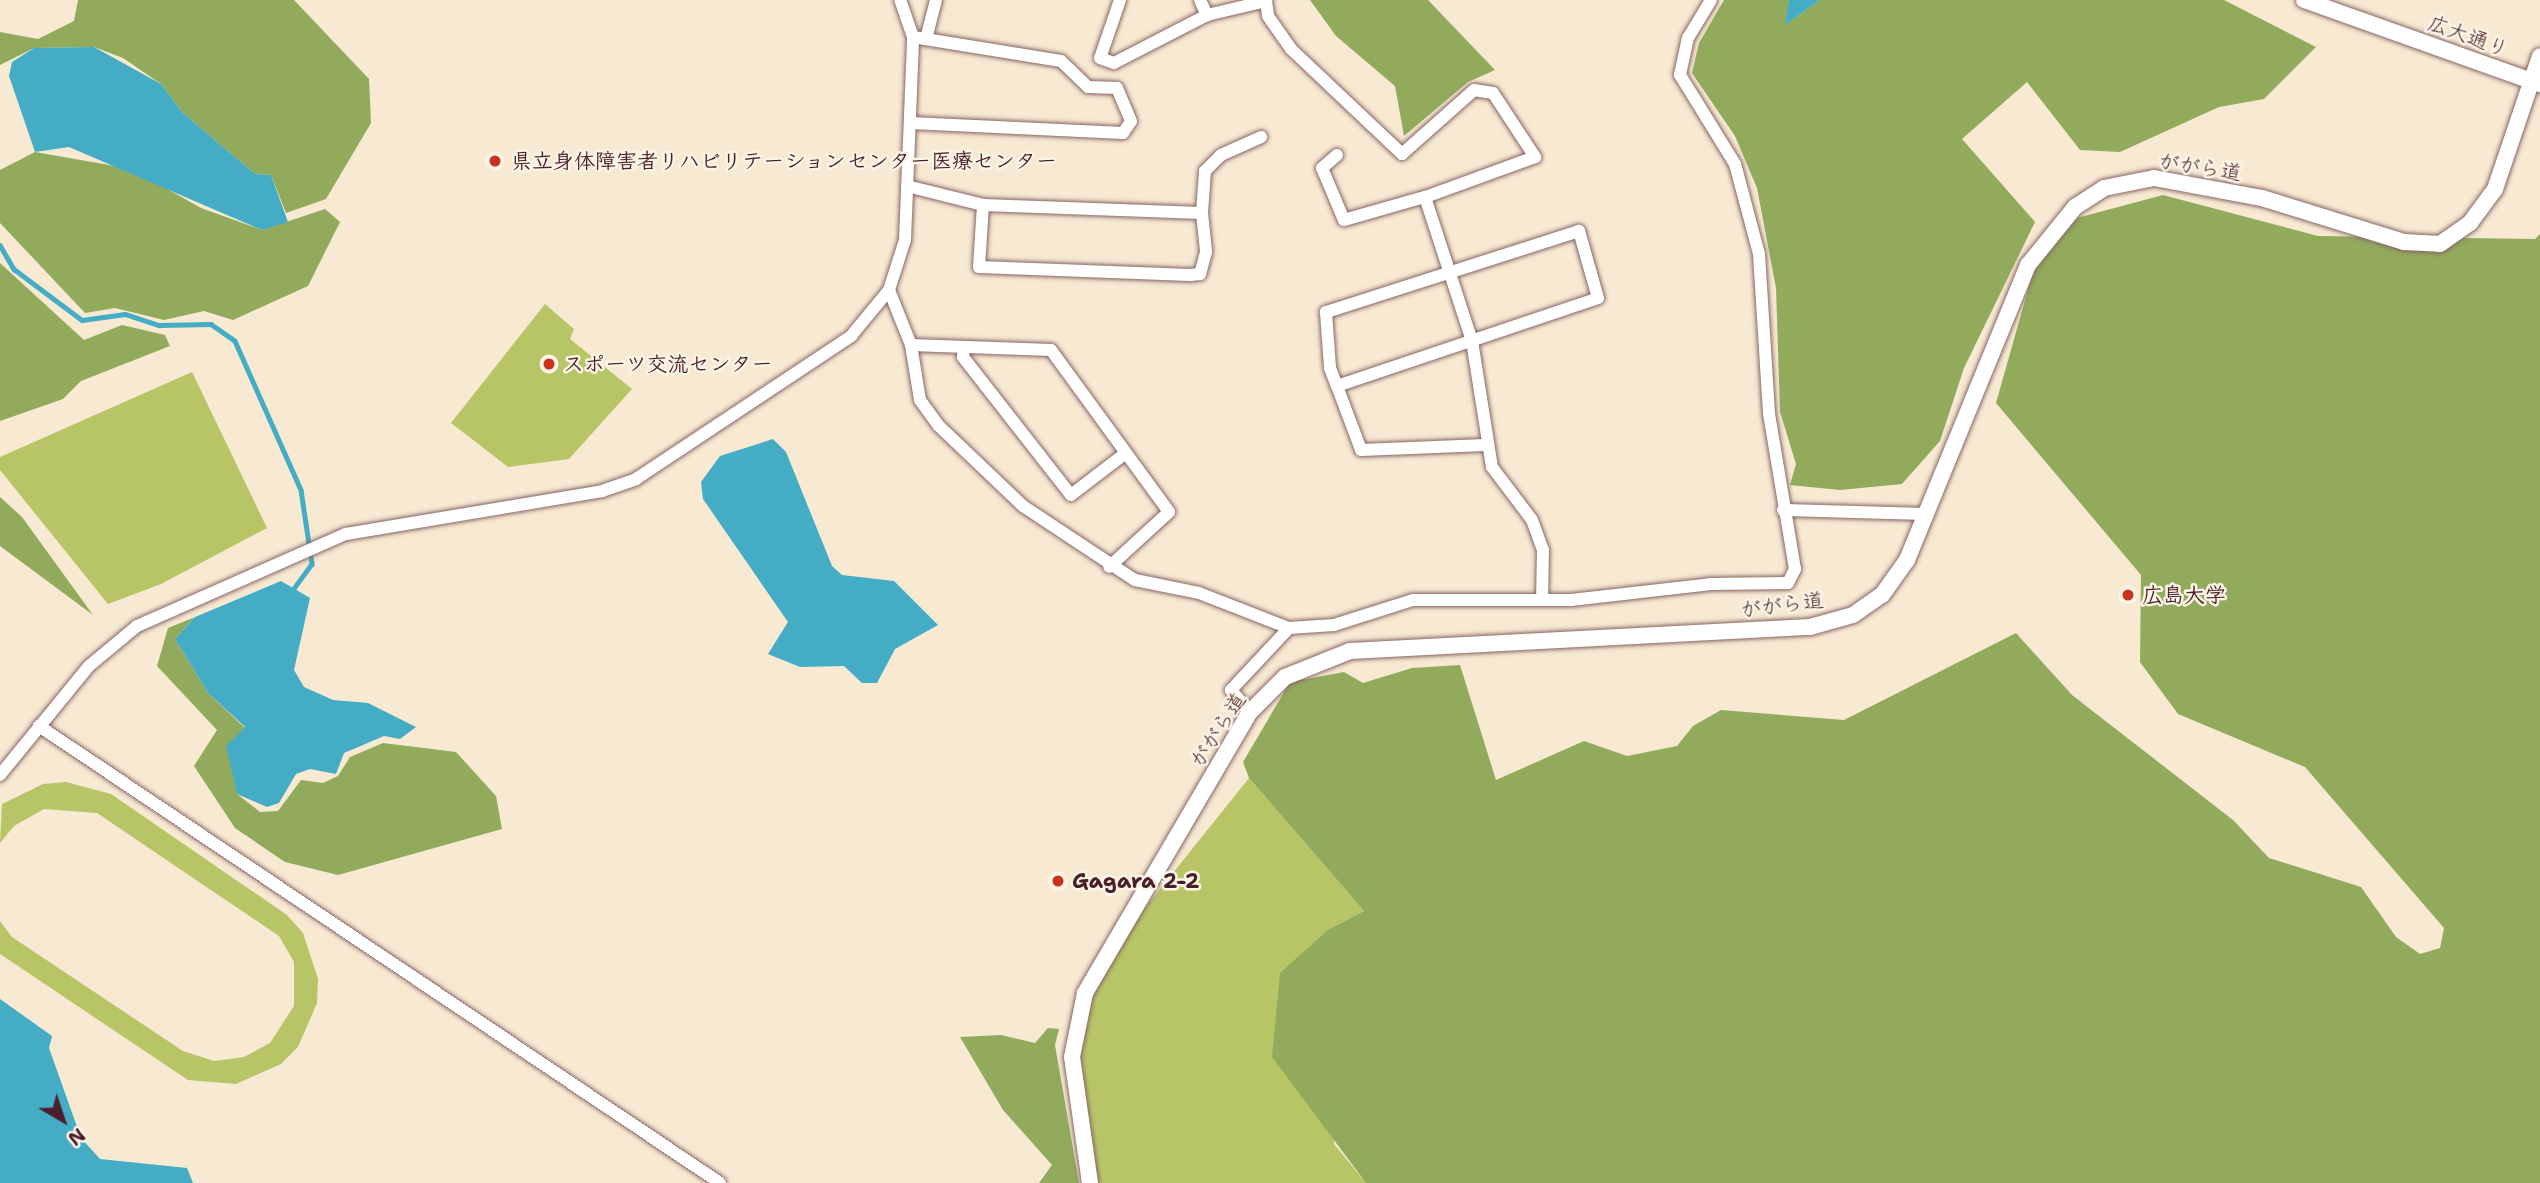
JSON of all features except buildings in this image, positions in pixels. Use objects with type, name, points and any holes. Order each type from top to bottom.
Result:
[{"type":"street","points":[[0,775],[39,726],[116,639],[327,542],[636,479],[800,375],[851,336],[889,290],[905,240],[916,34],[900,0]]},
{"type":"street","points":[[916,34],[936,0]]},
{"type":"street","points":[[1120,0],[1100,58],[1114,63],[1207,15],[1266,1],[1268,16],[1291,49],[1402,154],[1474,90],[1493,93],[1535,157],[1425,197],[1344,220],[1322,168],[1337,155]]},
{"type":"street","points":[[1200,0],[1207,15]]},
{"type":"street","points":[[889,290],[911,345],[920,400],[939,426],[1023,506],[1108,567],[1289,628],[1334,625],[1413,600],[1542,600],[1788,583],[1795,569],[1783,510],[1769,412],[1764,289],[1745,192],[1724,141],[1690,98],[1680,75],[1688,38],[1711,0]]},
{"type":"street","name":"広大通り","points":[[2304,0],[2536,82]]},
{"type":"street","points":[[911,123],[1123,133],[1131,121],[1117,89],[1088,87],[1061,61],[916,34]]},
{"type":"street","name":"ががら道","points":[[1090,1183],[1072,1058],[1078,1014],[1250,712],[1285,677],[1350,651],[1810,627],[1853,615],[1882,594],[1928,514],[2028,265],[2075,207],[2104,188],[2154,178],[2262,198],[2404,242],[2440,244],[2470,223],[2495,189],[2536,82],[2540,56]]},
{"type":"street","points":[[983,205],[979,267],[1200,274],[1206,252],[1202,214],[1205,171],[1221,155],[1261,136]]},
{"type":"street","points":[[907,186],[983,205],[1202,214]]},
{"type":"street","points":[[1425,197],[1472,341],[1485,445],[1492,467],[1532,520],[1543,550],[1542,600]]},
{"type":"street","points":[[1337,386],[1598,298],[1579,232],[1448,269],[1326,312],[1337,386],[1361,450],[1485,445]]},
{"type":"street","points":[[911,345],[1051,350],[1169,512],[1108,567]]},
{"type":"street","points":[[964,347],[963,357],[1071,495],[1126,453]]},
{"type":"street","points":[[1783,510],[1928,514]]},
{"type":"street","points":[[1250,712],[1231,690],[1289,628]]},
{"type":"street","points":[[39,726],[720,1183]]},
{"type":"green space","points":[[78,0],[294,0],[369,79],[371,123],[326,199],[286,213],[271,175],[255,174],[182,112],[161,84],[123,58],[94,47],[34,48],[0,65],[0,32],[38,39],[74,21]]},
{"type":"green space","points":[[1310,0],[1428,0],[1495,70],[1468,82],[1404,136],[1395,86],[1336,36]]},
{"type":"green space","points":[[1724,0],[1789,0],[1786,24],[1820,0],[2224,0],[2316,47],[2264,99],[2219,107],[2120,152],[2080,150],[2027,82],[1962,139],[2035,222],[1964,368],[1940,441],[1902,484],[1840,490],[1790,485],[1796,464],[1780,412],[1776,288],[1757,188],[1735,136],[1692,73],[1699,43]]},
{"type":"green space","points":[[35,152],[132,169],[201,208],[262,230],[325,209],[340,222],[308,286],[233,320],[204,311],[164,320],[115,308],[85,313],[0,223],[0,170]]},
{"type":"green space","points":[[2163,195],[2318,236],[2535,239],[2540,234],[2540,1183],[1366,1183],[1272,1057],[1280,973],[1329,929],[1364,911],[1249,778],[1243,762],[1290,682],[1344,672],[1363,683],[1412,668],[1460,665],[1496,780],[1584,741],[1627,756],[1677,746],[1693,726],[1721,710],[1844,720],[2016,633],[2072,695],[2233,820],[2269,858],[2361,887],[2396,937],[2420,954],[2440,948],[2444,928],[2305,767],[2178,714],[2140,662],[2141,575],[1996,403],[2033,272],[2077,218]]},
{"type":"green space","points":[[0,263],[84,340],[122,325],[165,335],[170,346],[81,381],[63,399],[0,421]]},
{"type":"green space","name":"スポーツ交流センター","points":[[545,304],[574,329],[570,339],[632,389],[569,459],[508,467],[451,423]]},
{"type":"green space","points":[[192,372],[267,528],[161,584],[108,604],[0,470],[0,457]]},
{"type":"green space","points":[[0,497],[22,517],[93,615],[0,546]]},
{"type":"green space","points":[[195,617],[175,639],[208,693],[245,728],[237,794],[260,812],[278,811],[301,780],[323,783],[338,776],[350,757],[383,743],[456,752],[496,796],[502,829],[338,875],[285,862],[235,828],[194,766],[217,730],[157,666],[168,628]]},
{"type":"green space","points":[[1249,778],[1364,911],[1329,929],[1334,1144],[1366,1183],[1090,1183],[1065,1060],[1072,1014],[1092,974]]},
{"type":"green space","points":[[66,782],[111,794],[287,915],[303,933],[318,979],[317,1003],[298,1047],[281,1064],[236,1084],[188,1080],[0,954],[0,921],[12,937],[183,1051],[214,1061],[244,1057],[270,1043],[294,1006],[294,962],[279,936],[97,813],[44,809],[14,826],[0,843],[2,804],[43,784]]},
{"type":"green space","points":[[1048,1028],[1059,1029],[1055,1045],[1079,1183],[1039,1183],[1052,1165],[1003,1110],[960,1037],[1001,1035],[1035,1043]]},
{"type":"water","points":[[1789,0],[1820,0],[1785,25]]},
{"type":"water","points":[[94,47],[161,84],[182,112],[255,174],[271,175],[288,222],[262,230],[69,147],[35,152],[9,76],[12,62],[34,48]]},
{"type":"water","points":[[773,439],[786,452],[832,566],[842,575],[894,581],[938,625],[895,649],[877,683],[862,683],[844,666],[800,667],[768,654],[788,622],[703,499],[701,482],[720,456]]},
{"type":"water","points":[[281,581],[310,598],[294,670],[304,687],[333,700],[368,703],[416,727],[400,739],[384,736],[344,753],[336,774],[310,769],[296,774],[279,803],[267,807],[237,794],[226,746],[245,727],[208,693],[175,639],[195,617]]},
{"type":"water","points":[[0,999],[52,1036],[49,1048],[81,1138],[100,1159],[187,1168],[193,1183],[0,1183]]},
{"type":"waterway","points":[[0,245],[14,269],[82,320],[125,314],[159,325],[211,324],[235,341],[301,490],[312,564],[291,593]]},
{"type":"place","name":"県立身体障害者リハビリテーションセンター医療センター","points":[[495,161]]},
{"type":"place","name":"スポーツ交流センター","points":[[549,364]]},
{"type":"place","name":"広島大学","points":[[2128,595]]},
{"type":"place","name":"Gagara 2-2","points":[[1058,881]]}]
